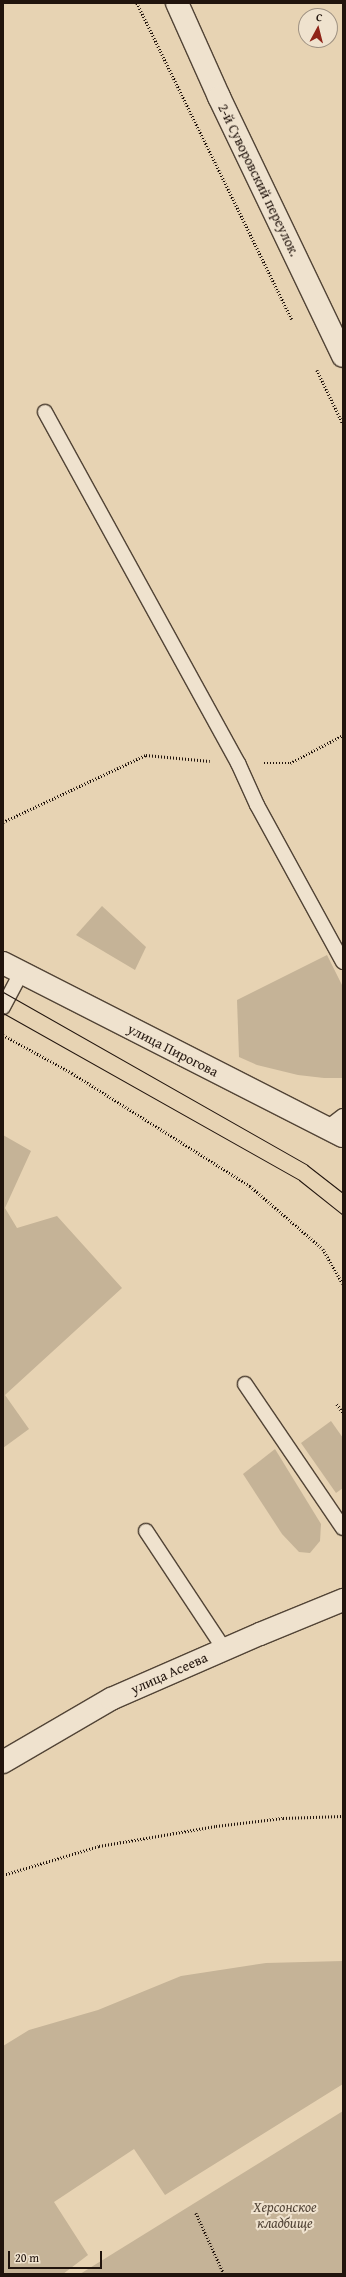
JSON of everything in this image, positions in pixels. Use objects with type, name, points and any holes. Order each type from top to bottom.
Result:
[{"type":"street","name":"2-й Суворовский переулок.","points":[[177,3],[219,98],[343,356]]},
{"type":"street","name":"улица Пирогова","points":[[12,968],[338,1127]]},
{"type":"street","name":"улица Асеева","points":[[3,1762],[111,1699],[224,1649],[343,1600]]},
{"type":"lane","points":[[45,412],[238,763],[257,804],[343,962]]},
{"type":"lane","points":[[3,1007],[12,968]]},
{"type":"lane","points":[[245,1384],[343,1528]]},
{"type":"lane","points":[[146,1531],[224,1649]]},
{"type":"path","points":[[137,3],[294,322]]},
{"type":"path","points":[[315,365],[343,424]]},
{"type":"path","points":[[3,822],[146,755],[238,763],[290,763],[343,735]]},
{"type":"path","points":[[3,1035],[72,1073],[250,1186],[323,1250],[343,1284]]},
{"type":"path","points":[[337,1404],[343,1413]]},
{"type":"path","points":[[3,1875],[32,1865],[114,1843],[216,1826],[283,1818],[343,1816]]},
{"type":"path","points":[[196,2213],[224,2274]]},
{"type":"green space","points":[[102,906],[146,947],[135,970],[76,935]]},
{"type":"green space","points":[[327,955],[343,987],[343,1078],[324,1078],[298,1075],[257,1065],[239,1057],[237,1000]]},
{"type":"green space","points":[[3,1135],[31,1151],[5,1208],[17,1228],[57,1216],[122,1288],[5,1395],[29,1429],[3,1448]]},
{"type":"green space","points":[[331,1421],[343,1438],[343,1488],[336,1493],[301,1443]]},
{"type":"green space","points":[[275,1449],[321,1524],[320,1541],[310,1553],[299,1552],[282,1534],[243,1474]]},
{"type":"green space","points":[[343,1961],[343,2084],[165,2195],[134,2149],[54,2202],[88,2255],[63,2274],[5,2274],[3,2271],[3,2046],[29,2030],[98,2010],[181,1976],[266,1963]]},
{"type":"green space","name":"Херсонское кладбище","points":[[343,2111],[343,2274],[80,2274]]},
{"type":"tram line","points":[[3,992],[307,1165],[343,1193]]},
{"type":"tram line","points":[[3,1013],[299,1180],[343,1215]]}]
